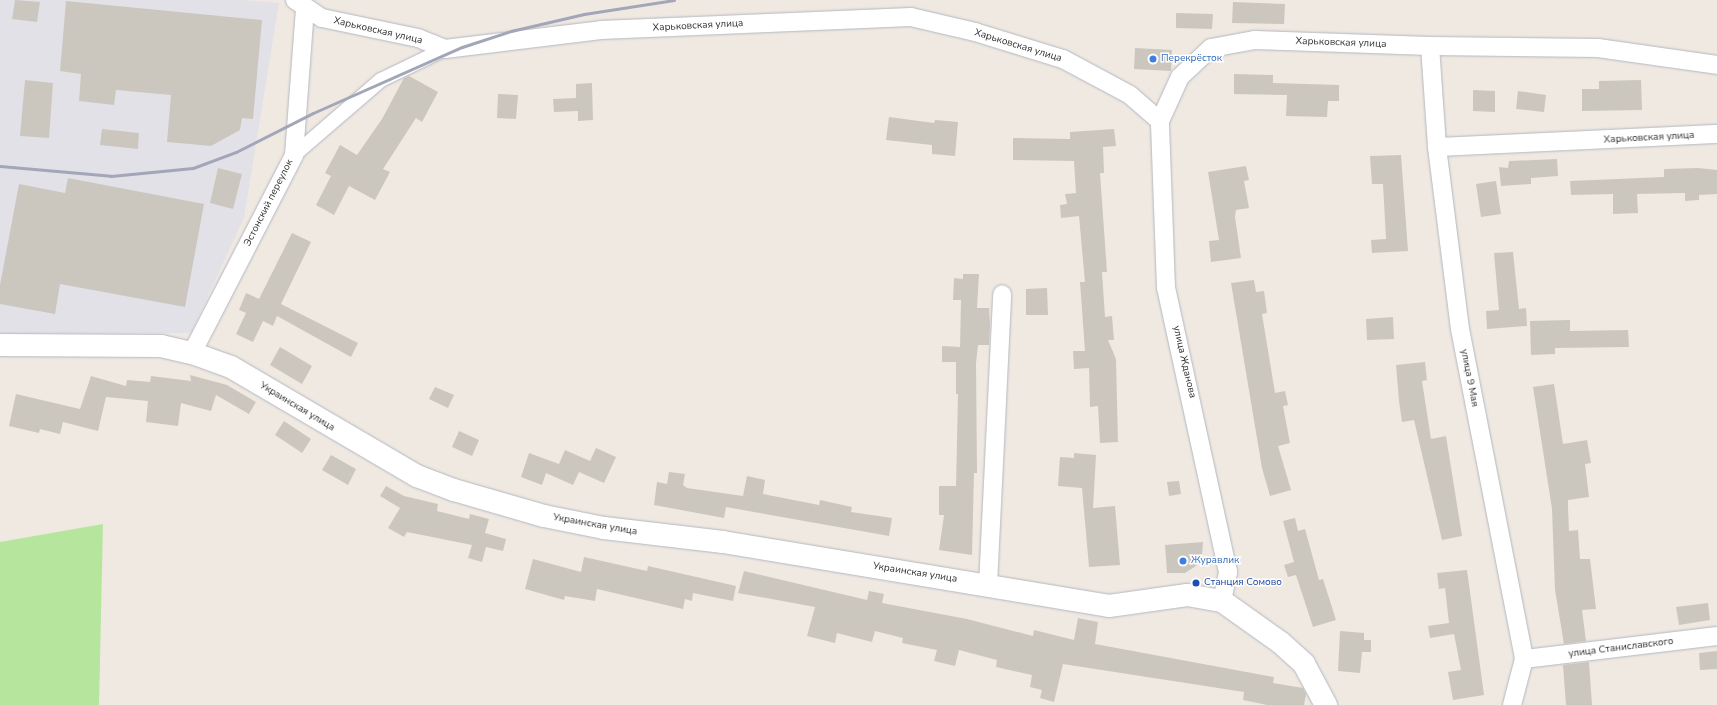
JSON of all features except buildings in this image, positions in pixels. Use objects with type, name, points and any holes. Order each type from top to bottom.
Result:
[{"type":"street","name":"Харьковская улица","points":[[300,4],[322,18],[418,38],[445,49],[601,30],[911,17],[975,32],[1063,59],[1130,94],[1160,121],[1180,77],[1211,48],[1255,40],[1430,46],[1598,48],[1717,65]]},
{"type":"street","points":[[294,155],[300,4]]},
{"type":"street","name":"улица 9 Мая","points":[[1430,46],[1437,147],[1460,329],[1524,659],[1512,705]]},
{"type":"street","name":"Эстонский переулок","points":[[192,353],[294,155],[381,80],[445,49]]},
{"type":"street","name":"улица Жданова","points":[[1160,121],[1166,288],[1228,572],[1222,600]]},
{"type":"street","name":"Харьковская улица","points":[[1437,147],[1717,134]]},
{"type":"street","points":[[988,585],[1002,294]]},
{"type":"street","name":"Украинская улица","points":[[0,346],[161,346],[192,353],[231,367],[382,459],[417,476],[462,492],[544,516],[604,528],[723,542],[1108,606],[1187,595],[1222,600]]},
{"type":"street","points":[[1222,600],[1281,643],[1304,664],[1326,705]]},
{"type":"street","name":"улица Станиславского","points":[[1524,659],[1717,636]]},
{"type":"shaded area","points":[[0,0],[243,0],[279,3],[244,218],[191,333],[0,334]]},
{"type":"green space","points":[[103,524],[99,705],[0,705],[0,542]]},
{"type":"railway","points":[[0,166],[111,176],[193,168],[236,152],[313,113],[462,47],[511,31],[584,14],[674,0]]},
{"type":"place","name":"Перекрёсток","points":[[1153,59]]},
{"type":"place","name":"Журавлик","points":[[1183,561]]},
{"type":"place","name":"Станция Сомово","points":[[1196,583]]}]
